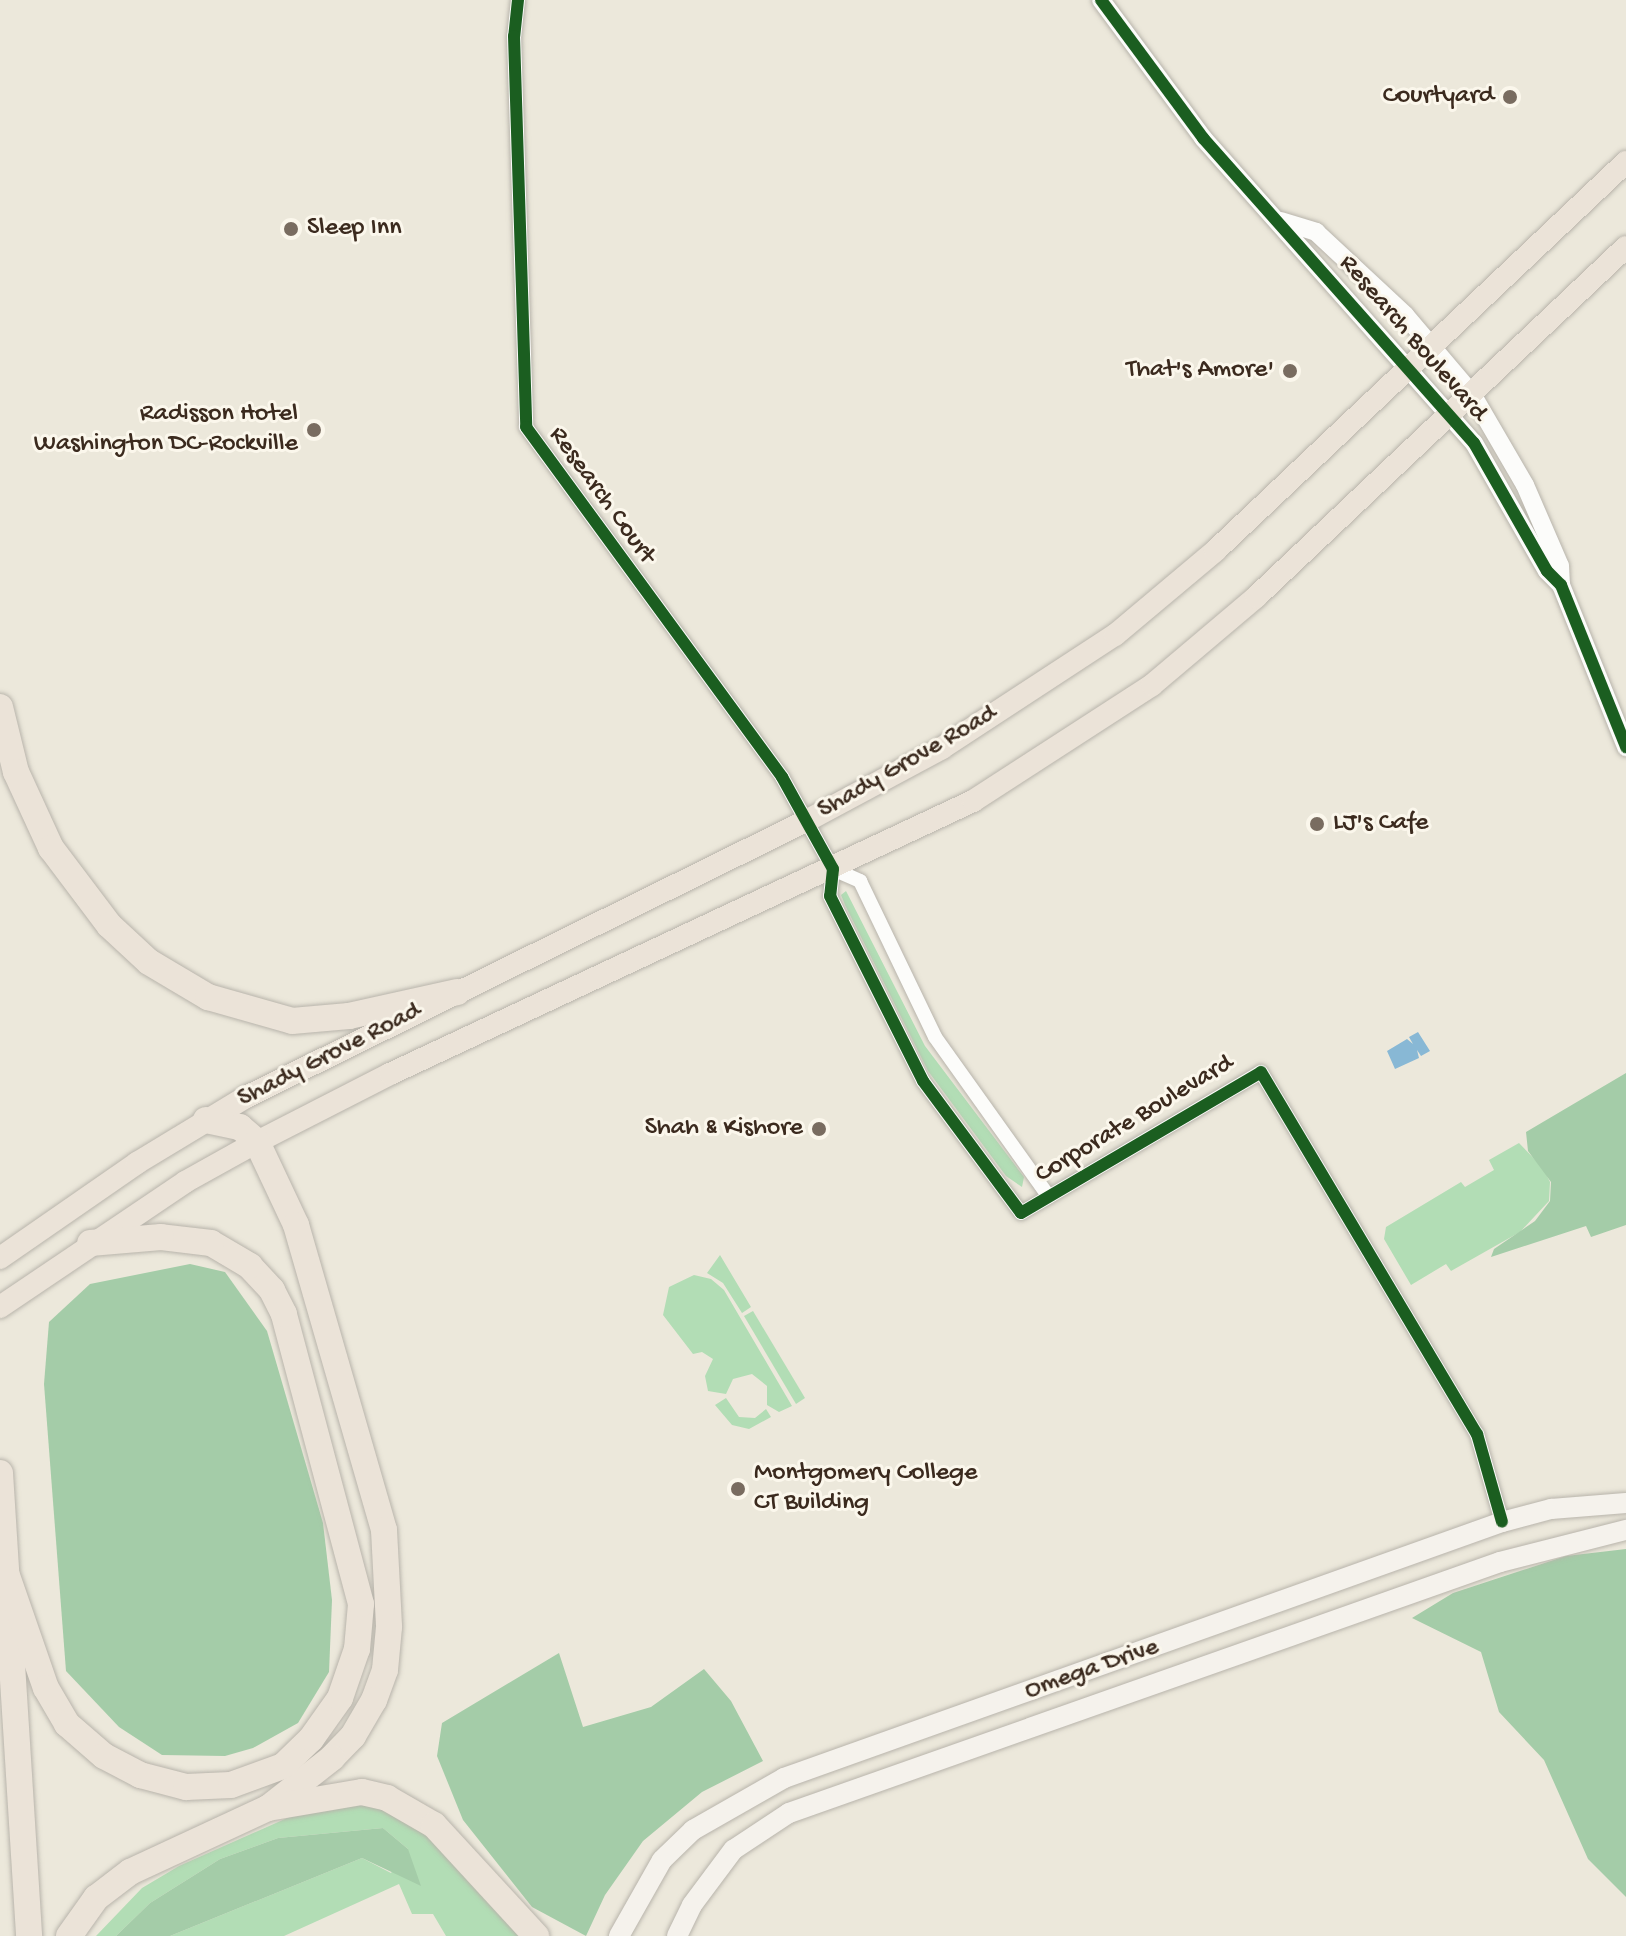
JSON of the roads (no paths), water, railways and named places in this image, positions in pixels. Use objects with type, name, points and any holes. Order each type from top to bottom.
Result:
[{"type":"highway","points":[[0,707],[16,772],[51,848],[109,925],[149,962],[208,997],[292,1021],[349,1016],[457,992]]},
{"type":"highway","points":[[206,1120],[240,1127],[257,1142],[296,1225],[373,1480],[384,1530],[389,1627],[385,1670],[353,1736],[268,1808]]},
{"type":"highway","points":[[4,1567],[46,1688],[67,1724],[104,1756],[140,1775],[186,1787],[231,1785],[283,1766],[311,1739],[340,1698],[357,1649],[361,1604],[284,1314],[272,1290],[250,1266],[211,1243],[161,1237],[90,1243]]},
{"type":"highway","points":[[0,1473],[29,1936]]},
{"type":"highway","points":[[69,1936],[96,1898],[130,1872],[268,1808],[362,1792],[410,1808],[434,1825],[536,1936]]},
{"type":"main road","name":"Shady Grove Road","points":[[0,1258],[206,1120],[457,992],[808,820],[942,748],[1115,635],[1215,551],[1626,162]]},
{"type":"main road","name":"Shady Grove Road","points":[[0,1307],[90,1243],[257,1142],[390,1074],[973,801],[1152,685],[1256,597],[1626,247]]},
{"type":"main road","name":"Omega Drive","points":[[619,1936],[662,1860],[693,1830],[784,1778],[1502,1522],[1551,1509],[1626,1503]]},
{"type":"main road","name":"Omega Drive","points":[[677,1936],[692,1905],[733,1850],[789,1813],[1500,1562],[1626,1530]]},
{"type":"street","name":"Research Court","points":[[518,0],[514,36],[526,427],[808,820]]},
{"type":"street","name":"Research Boulevard","points":[[1101,0],[1203,138],[1450,414],[1501,483],[1547,571],[1561,585]]},
{"type":"street","name":"Research Boulevard","points":[[1278,221],[1316,232],[1405,315],[1472,394],[1525,485],[1560,566],[1561,585],[1626,747]]},
{"type":"street","name":"Corporate Boulevard","points":[[808,820],[833,869],[830,896],[903,1045],[923,1081],[1021,1213],[1261,1072],[1477,1434],[1502,1522]]},
{"type":"street","name":"Corporate Boulevard","points":[[833,869],[860,881],[935,1037],[1049,1197]]},
{"type":"water","points":[[1418,1032],[1430,1051],[1421,1056],[1417,1050],[1419,1058],[1395,1069],[1387,1051],[1407,1039],[1413,1044],[1409,1037]]},
{"type":"place","name":"Courtyard","points":[[1510,97]]},
{"type":"place","name":"Sleep Inn","points":[[291,229]]},
{"type":"place","name":"That's Amore'","points":[[1290,371]]},
{"type":"place","name":"Radisson Hotel Washington DC-Rockville","points":[[314,430]]},
{"type":"place","name":"LJ's Cafe","points":[[1317,824]]},
{"type":"place","name":"Shah & Kishore","points":[[819,1129]]},
{"type":"place","name":"Montgomery College CT Building","points":[[738,1489]]}]
